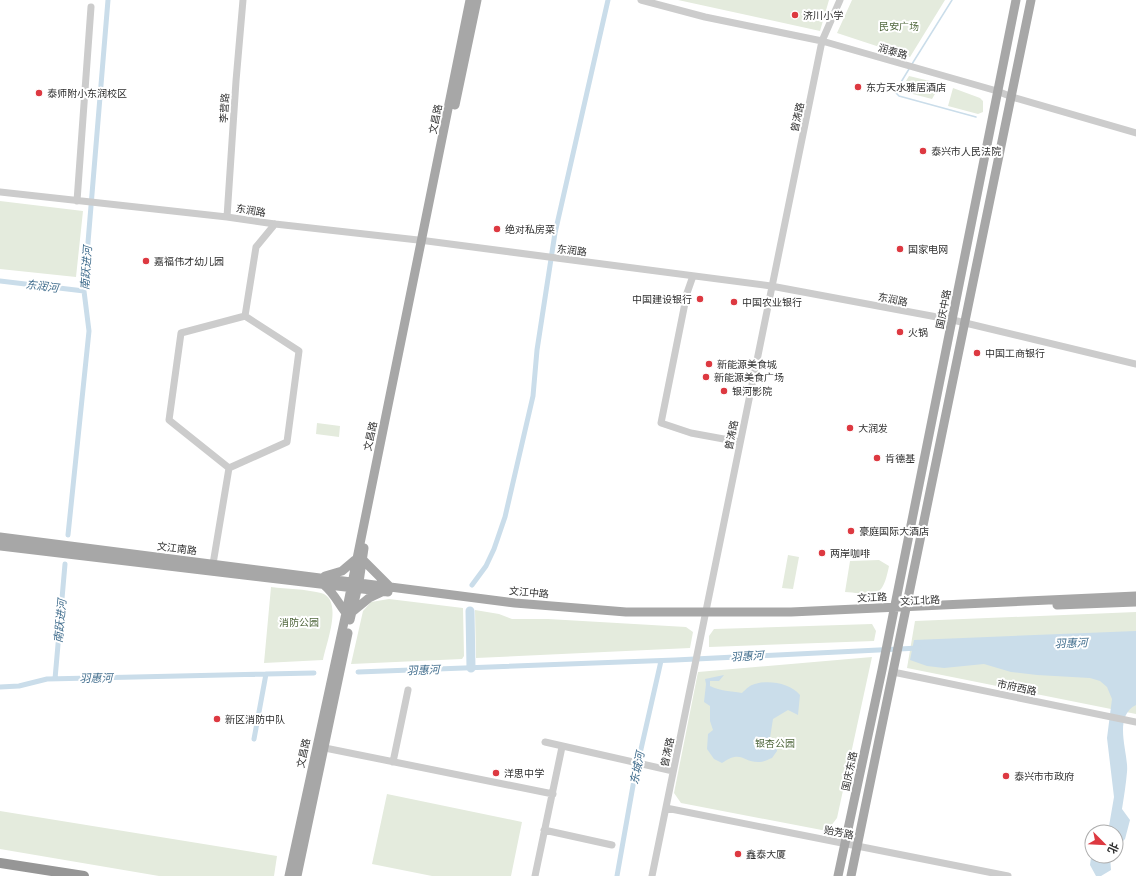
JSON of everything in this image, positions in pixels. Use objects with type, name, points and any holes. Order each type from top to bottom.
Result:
[{"type":"highway","points":[[0,863],[84,876]]},
{"type":"main road","name":"文昌路","points":[[294,876],[424,241],[470,0]]},
{"type":"main road","name":"文昌路","points":[[424,241],[477,0]]},
{"type":"main road","name":"国庆中路","points":[[891,623],[1016,0]]},
{"type":"main road","points":[[851,876],[1031,0]]},
{"type":"main road","name":"文江南路","points":[[0,537],[213,564],[322,581]]},
{"type":"main road","name":"文江南路","points":[[0,546],[354,585]]},
{"type":"main road","points":[[359,560],[387,588],[369,598],[349,613],[336,601],[333,592],[322,581],[359,560]]},
{"type":"main road","name":"文江中路","points":[[354,585],[515,603],[626,612],[705,616]]},
{"type":"main road","name":"文江路","points":[[705,616],[791,612],[893,610],[1136,596]]},
{"type":"main road","name":"文江北路","points":[[906,609],[1136,602]]},
{"type":"main road","name":"国庆东路","points":[[838,876],[891,623]]},
{"type":"main road","name":"文昌路","points":[[294,876],[292,864],[320,747]]},
{"type":"street","name":"李营路","points":[[227,217],[243,0]]},
{"type":"street","name":"润泰路","points":[[641,0],[705,17],[822,41],[997,91],[1012,97],[1136,133]]},
{"type":"street","name":"曾涛路","points":[[652,876],[822,41],[840,0]]},
{"type":"street","points":[[74,201],[91,7]]},
{"type":"street","name":"东润路","points":[[0,192],[227,217],[424,241],[771,286],[953,320],[1136,364]]},
{"type":"street","points":[[245,316],[256,247],[275,224]]},
{"type":"street","points":[[693,276],[687,293],[661,423],[692,433],[740,442]]},
{"type":"street","points":[[245,316],[299,351],[287,442],[229,468],[169,420],[182,333],[245,316]]},
{"type":"street","points":[[213,564],[229,468]]},
{"type":"street","name":"市府西路","points":[[894,672],[1136,722]]},
{"type":"street","points":[[393,762],[408,690]]},
{"type":"street","points":[[545,742],[673,771]]},
{"type":"street","points":[[535,876],[562,746]]},
{"type":"street","points":[[320,747],[553,794]]},
{"type":"street","name":"贻芳路","points":[[666,808],[1008,876]]},
{"type":"street","points":[[544,830],[612,845]]},
{"type":"green space","name":"济川小学","points":[[678,0],[829,0],[820,31]]},
{"type":"green space","name":"民安广场","points":[[852,0],[945,0],[910,57],[837,33]]},
{"type":"green space","points":[[909,76],[934,82],[936,92],[932,99],[901,91]]},
{"type":"green space","points":[[953,88],[980,98],[983,101],[983,112],[978,114],[948,106]]},
{"type":"green space","points":[[0,201],[83,211],[76,277],[0,269]]},
{"type":"green space","points":[[317,423],[340,426],[339,437],[316,434]]},
{"type":"green space","points":[[788,555],[799,557],[793,589],[782,588]]},
{"type":"green space","points":[[879,560],[889,566],[880,590],[876,593],[870,594],[845,592],[850,561]]},
{"type":"green space","name":"消防公园","points":[[271,587],[321,593],[328,597],[333,613],[330,633],[323,660],[264,663]]},
{"type":"green space","points":[[389,599],[463,608],[464,656],[462,659],[351,664],[363,611],[371,602]]},
{"type":"green space","points":[[475,610],[499,614],[512,619],[548,619],[686,627],[693,632],[690,648],[476,658]]},
{"type":"green space","points":[[1136,612],[1136,714],[907,668],[915,621]]},
{"type":"green space","points":[[872,624],[876,631],[874,641],[709,647],[709,636],[714,629]]},
{"type":"green space","name":"银杏公园","points":[[872,657],[837,818],[827,831],[681,803],[674,793],[698,672]]},
{"type":"green space","points":[[387,794],[522,822],[511,876],[432,876],[372,864]]},
{"type":"green space","points":[[0,811],[277,856],[274,876],[159,876],[0,849]]},
{"type":"water","points":[[1136,631],[1136,705],[1129,711],[1123,726],[1127,772],[1122,809],[1130,820],[1125,839],[1124,840],[1124,824],[1109,824],[1114,797],[1107,738],[1112,699],[1107,687],[1100,681],[1090,678],[1011,672],[984,664],[944,668],[927,666],[910,660],[914,640]]},
{"type":"water","points":[[724,675],[719,681],[710,681],[710,686],[722,690],[742,693],[752,685],[771,682],[784,685],[796,691],[800,695],[798,715],[788,710],[773,719],[770,738],[777,741],[777,751],[772,758],[765,761],[754,762],[734,757],[722,763],[714,759],[707,749],[708,734],[713,730],[710,721],[710,706],[704,702],[706,684],[705,679]]},
{"type":"water","points":[[1111,864],[1111,870],[1101,876],[1096,876],[1090,865]]},
{"type":"waterway","name":"南跃进河","points":[[68,535],[89,331],[84,291],[108,0]]},
{"type":"waterway","points":[[472,585],[486,566],[494,549],[505,517],[533,396],[537,350],[555,233],[608,0]]},
{"type":"waterway","points":[[912,64],[952,0]]},
{"type":"waterway","points":[[909,69],[895,92],[899,96],[976,117]]},
{"type":"waterway","name":"东润河","points":[[0,281],[84,291]]},
{"type":"waterway","name":"南跃进河","points":[[55,679],[65,564]]},
{"type":"waterway","points":[[470,611],[471,668]]},
{"type":"waterway","name":"羽惠河","points":[[358,672],[675,660],[919,648]]},
{"type":"waterway","name":"东城河","points":[[617,876],[634,780],[661,661]]},
{"type":"waterway","name":"羽惠河","points":[[0,687],[19,686],[47,679],[314,673]]},
{"type":"waterway","points":[[254,739],[266,674]]},
{"type":"place","name":"济川小学","points":[[795,15]]},
{"type":"place","name":"东方天水雅居酒店","points":[[858,87]]},
{"type":"place","name":"泰师附小东润校区","points":[[39,93]]},
{"type":"place","name":"泰兴市人民法院","points":[[923,151]]},
{"type":"place","name":"绝对私房菜","points":[[497,229]]},
{"type":"place","name":"国家电网","points":[[900,249]]},
{"type":"place","name":"嘉福伟才幼儿园","points":[[146,261]]},
{"type":"place","name":"中国建设银行","points":[[700,299]]},
{"type":"place","name":"中国农业银行","points":[[734,302]]},
{"type":"place","name":"火锅","points":[[900,332]]},
{"type":"place","name":"中国工商银行","points":[[977,353]]},
{"type":"place","name":"新能源美食城","points":[[709,364]]},
{"type":"place","name":"新能源美食广场","points":[[706,377]]},
{"type":"place","name":"银河影院","points":[[724,391]]},
{"type":"place","name":"大润发","points":[[850,428]]},
{"type":"place","name":"肯德基","points":[[877,458]]},
{"type":"place","name":"豪庭国际大酒店","points":[[851,531]]},
{"type":"place","name":"两岸咖啡","points":[[822,553]]},
{"type":"place","name":"新区消防中队","points":[[217,719]]},
{"type":"place","name":"洋思中学","points":[[496,773]]},
{"type":"place","name":"泰兴市市政府","points":[[1006,776]]},
{"type":"place","name":"鑫泰大厦","points":[[738,854]]}]
